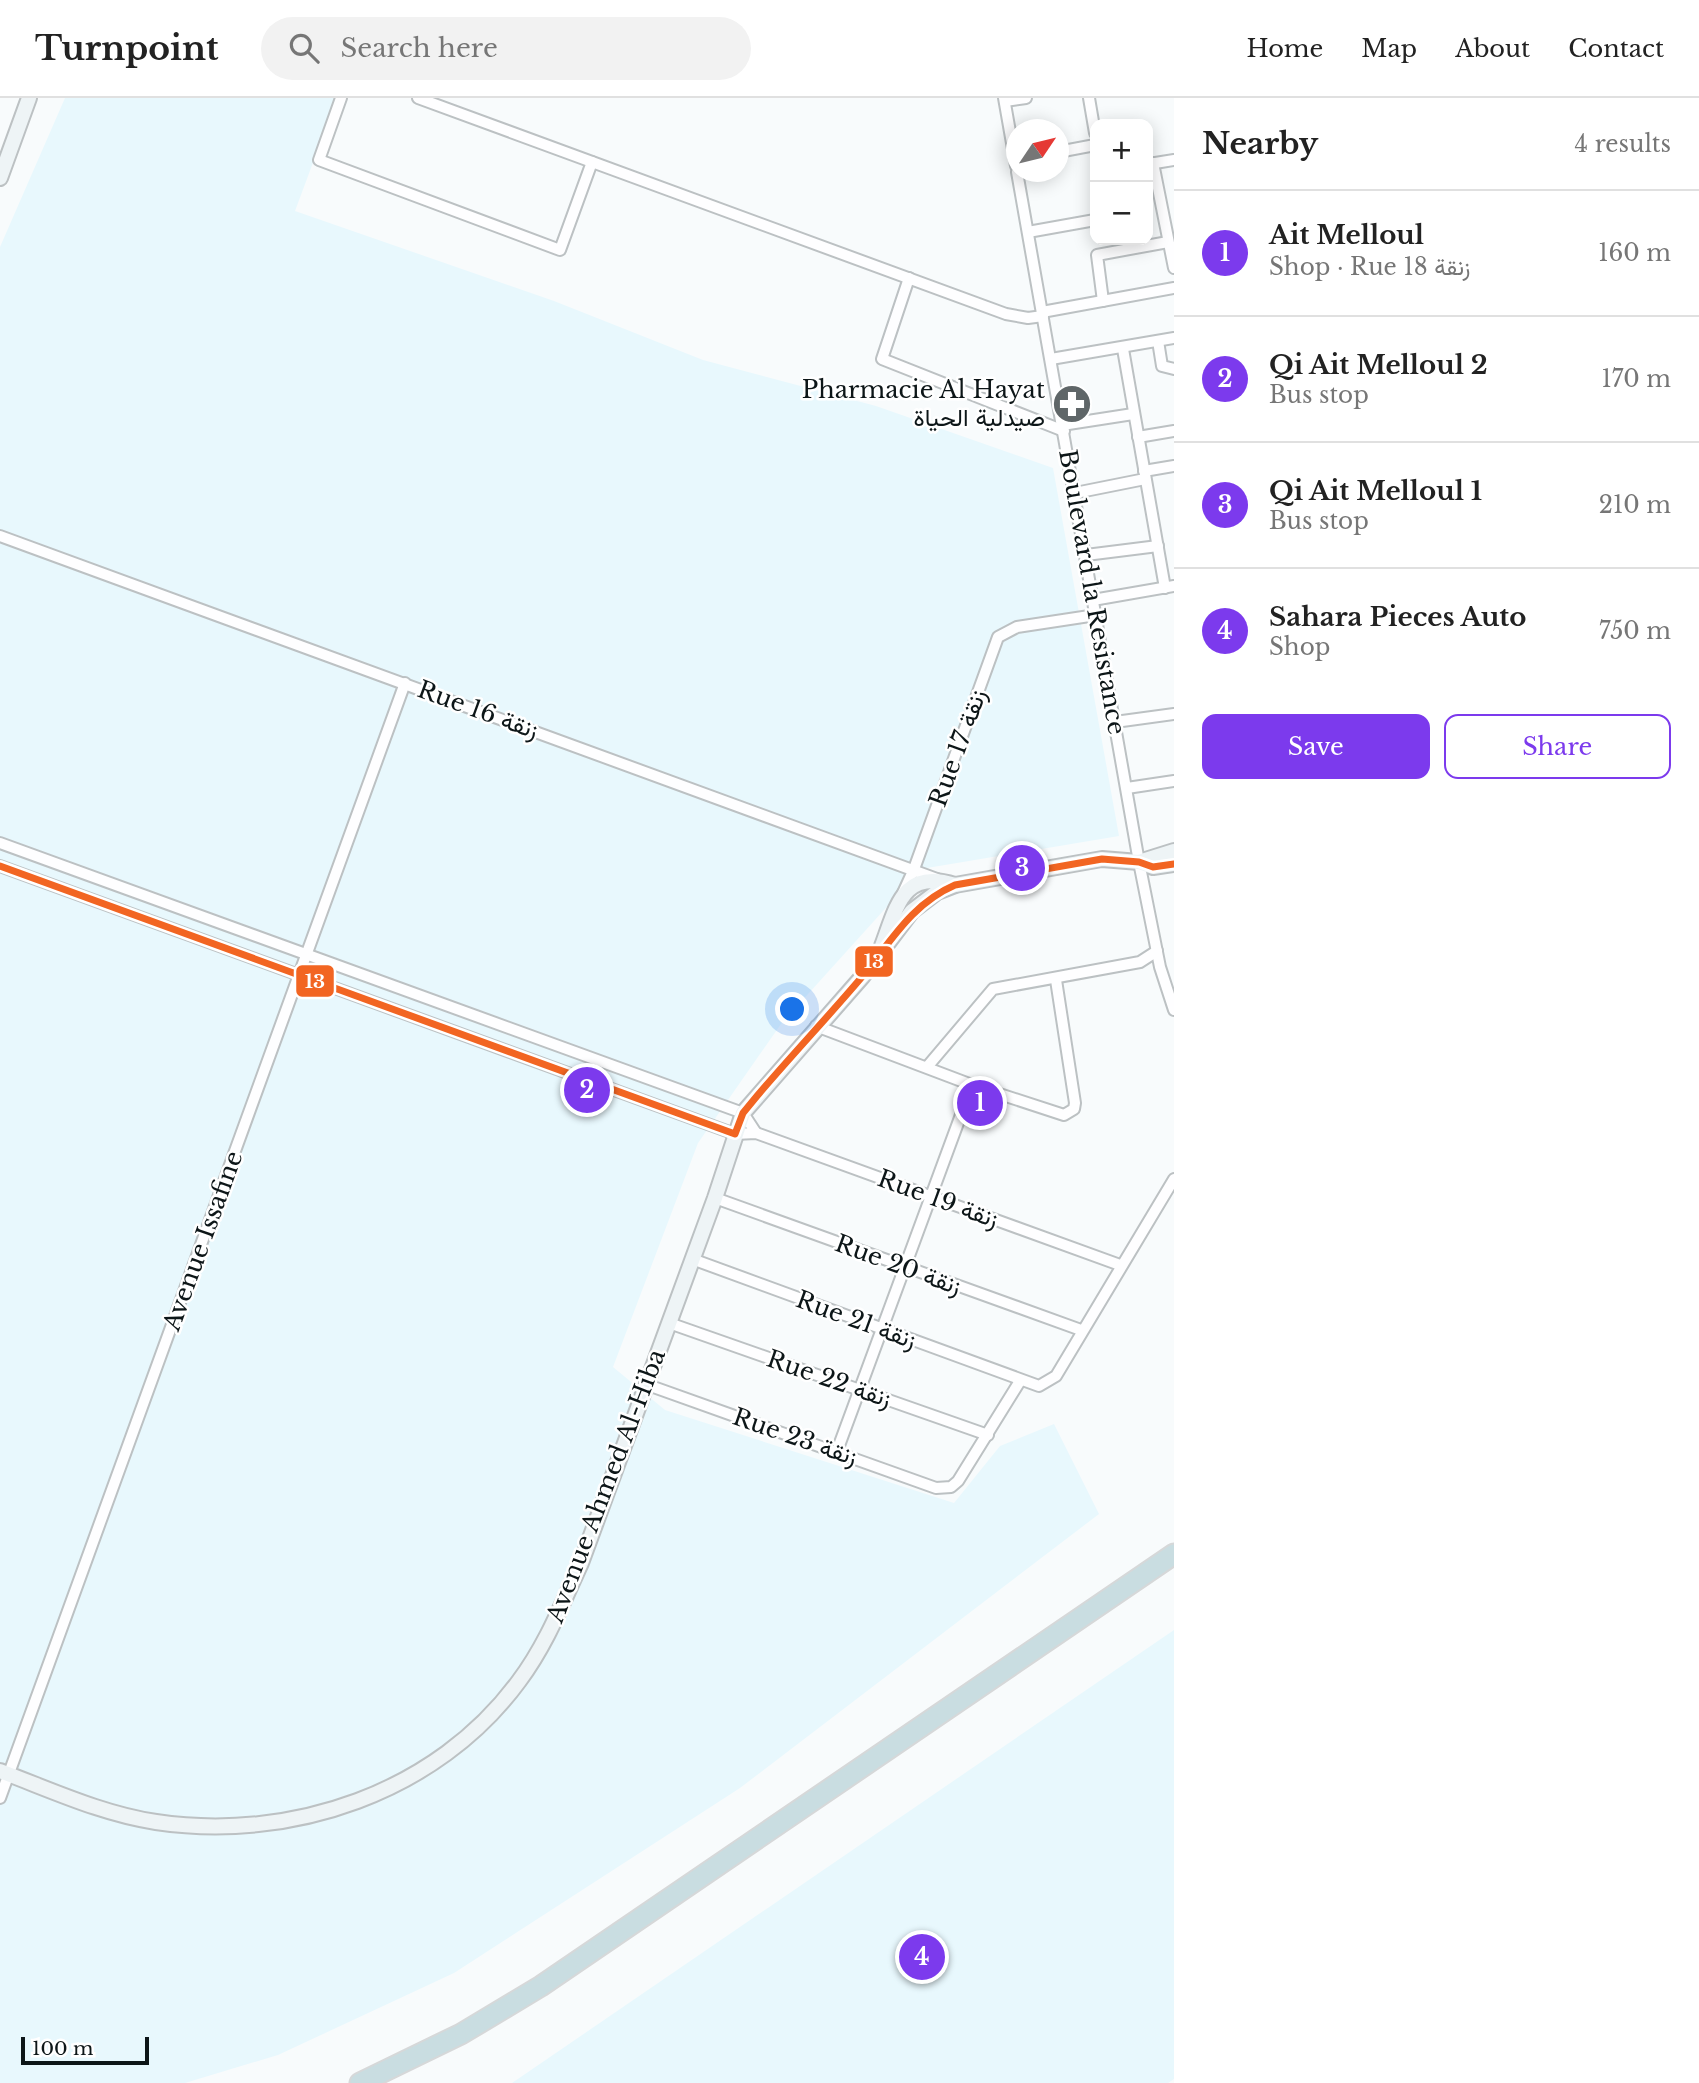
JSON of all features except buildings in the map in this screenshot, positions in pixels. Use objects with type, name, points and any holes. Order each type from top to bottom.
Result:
[{"type":"highway","points":[[360,2083],[461,2034],[541,1986],[1174,1555]]},
{"type":"highway","points":[[390,2083],[431,2063],[565,1984],[1174,1569]]},
{"type":"street","points":[[0,178],[29,98]]},
{"type":"street","points":[[341,98],[320,160],[559,250],[592,162]]},
{"type":"street","points":[[418,98],[1013,316],[1043,314],[1174,288]]},
{"type":"street","points":[[1005,99],[1026,98]]},
{"type":"street","points":[[1089,98],[1093,119]]},
{"type":"street","name":"Boulevard la Resistance","points":[[1005,99],[1009,119]]},
{"type":"street","points":[[1069,150],[1090,146]]},
{"type":"street","points":[[1153,164],[1174,160]]},
{"type":"street","points":[[1153,170],[1170,225],[1168,242],[1174,268]]},
{"type":"street","name":"Boulevard la Resistance","points":[[1020,182],[1139,862],[1160,967],[1174,1010]]},
{"type":"street","points":[[1028,232],[1090,221]]},
{"type":"street","points":[[1103,302],[1096,256],[1168,242]]},
{"type":"street","points":[[1113,245],[1114,252]]},
{"type":"street","points":[[909,278],[882,359],[1063,428],[1133,414]]},
{"type":"street","points":[[1051,359],[1123,349],[1174,338]]},
{"type":"street","points":[[1158,341],[1163,366],[1174,369]]},
{"type":"street","points":[[1123,349],[1158,546],[1168,583]]},
{"type":"street","points":[[1138,437],[1174,431]]},
{"type":"street","points":[[1074,493],[1174,466]]},
{"type":"street","name":"Rue 16 زنقة","points":[[0,536],[405,683],[915,876]]},
{"type":"street","points":[[1086,555],[1158,546]]},
{"type":"street","points":[[1168,583],[1174,564]]},
{"type":"street","points":[[1093,600],[1168,583]]},
{"type":"street","name":"Rue 17 زنقة","points":[[915,876],[998,637],[1017,626],[1096,615]]},
{"type":"street","name":"Avenue Issafine","points":[[0,1798],[4,1773],[260,1085],[297,973],[405,683]]},
{"type":"street","points":[[1115,722],[1174,714]]},
{"type":"street","points":[[1127,788],[1174,780]]},
{"type":"street","points":[[0,843],[743,1113],[756,1133]]},
{"type":"street","points":[[15,871],[21,850]]},
{"type":"street","points":[[1139,862],[1174,851]]},
{"type":"street","name":"Avenue Ahmed Al-Hiba","points":[[4,1773],[84,1803],[155,1822],[246,1826],[276,1823],[338,1808],[382,1792],[426,1766],[482,1722],[519,1682],[540,1650],[581,1563],[715,1198],[743,1113],[879,954],[912,911],[937,892],[955,885],[1102,859],[1139,862],[1153,867],[1174,864]]},
{"type":"street","points":[[0,866],[735,1134]]},
{"type":"street","points":[[915,876],[955,885]]},
{"type":"street","points":[[879,954],[898,903],[915,876]]},
{"type":"street","points":[[912,911],[915,876]]},
{"type":"street","points":[[102,903],[109,882]]},
{"type":"street","points":[[927,1067],[986,994],[1003,986],[1056,980],[1140,962],[1157,951]]},
{"type":"street","points":[[1140,962],[1160,967]]},
{"type":"street","points":[[816,1026],[1056,1115],[1069,1113],[1075,1103],[1056,980]]},
{"type":"street","points":[[614,1088],[620,1068]]},
{"type":"street","points":[[837,1451],[972,1084]]},
{"type":"street","name":"Rue 19 زنقة","points":[[735,1134],[756,1133],[1120,1265]]},
{"type":"street","points":[[988,1435],[1020,1381],[1039,1385],[1050,1382],[1174,1179]]},
{"type":"street","name":"Rue 20 زنقة","points":[[715,1198],[1081,1330]]},
{"type":"street","name":"Rue 21 زنقة","points":[[692,1259],[1020,1381]]},
{"type":"street","name":"Rue 22 زنقة","points":[[669,1323],[988,1435]]},
{"type":"street","name":"Rue 23 زنقة","points":[[645,1384],[945,1488],[958,1481],[988,1435]]},
{"type":"shaded area","points":[[65,98],[337,98],[295,211],[554,301],[703,360],[876,406],[1053,468],[1119,836],[921,869],[781,1024],[698,1143],[613,1367],[665,1410],[954,1503],[1000,1446],[1054,1424],[1099,1514],[740,1788],[454,1973],[278,2055],[185,2083],[0,2083],[0,247]]},
{"type":"shaded area","points":[[1174,1630],[1174,2079],[1168,2083],[512,2083]]},
{"type":"transit line","name":"13","points":[[0,866],[735,1134],[743,1113],[757,1096],[861,978],[902,926],[940,893],[955,885],[1102,859],[1139,862],[1153,867],[1174,864]]},
{"type":"place","name":"Pharmacie Al Hayat صيدلية الحياة","points":[[1072,404]]},
{"type":"place","name":"Qi Ait Melloul 1","points":[[1022,868]]},
{"type":"place","name":"Qi Ait Melloul 2","points":[[587,1090]]},
{"type":"place","name":"Ait Melloul","points":[[980,1103]]},
{"type":"place","name":"Sahara Pieces Auto","points":[[922,1957]]}]
